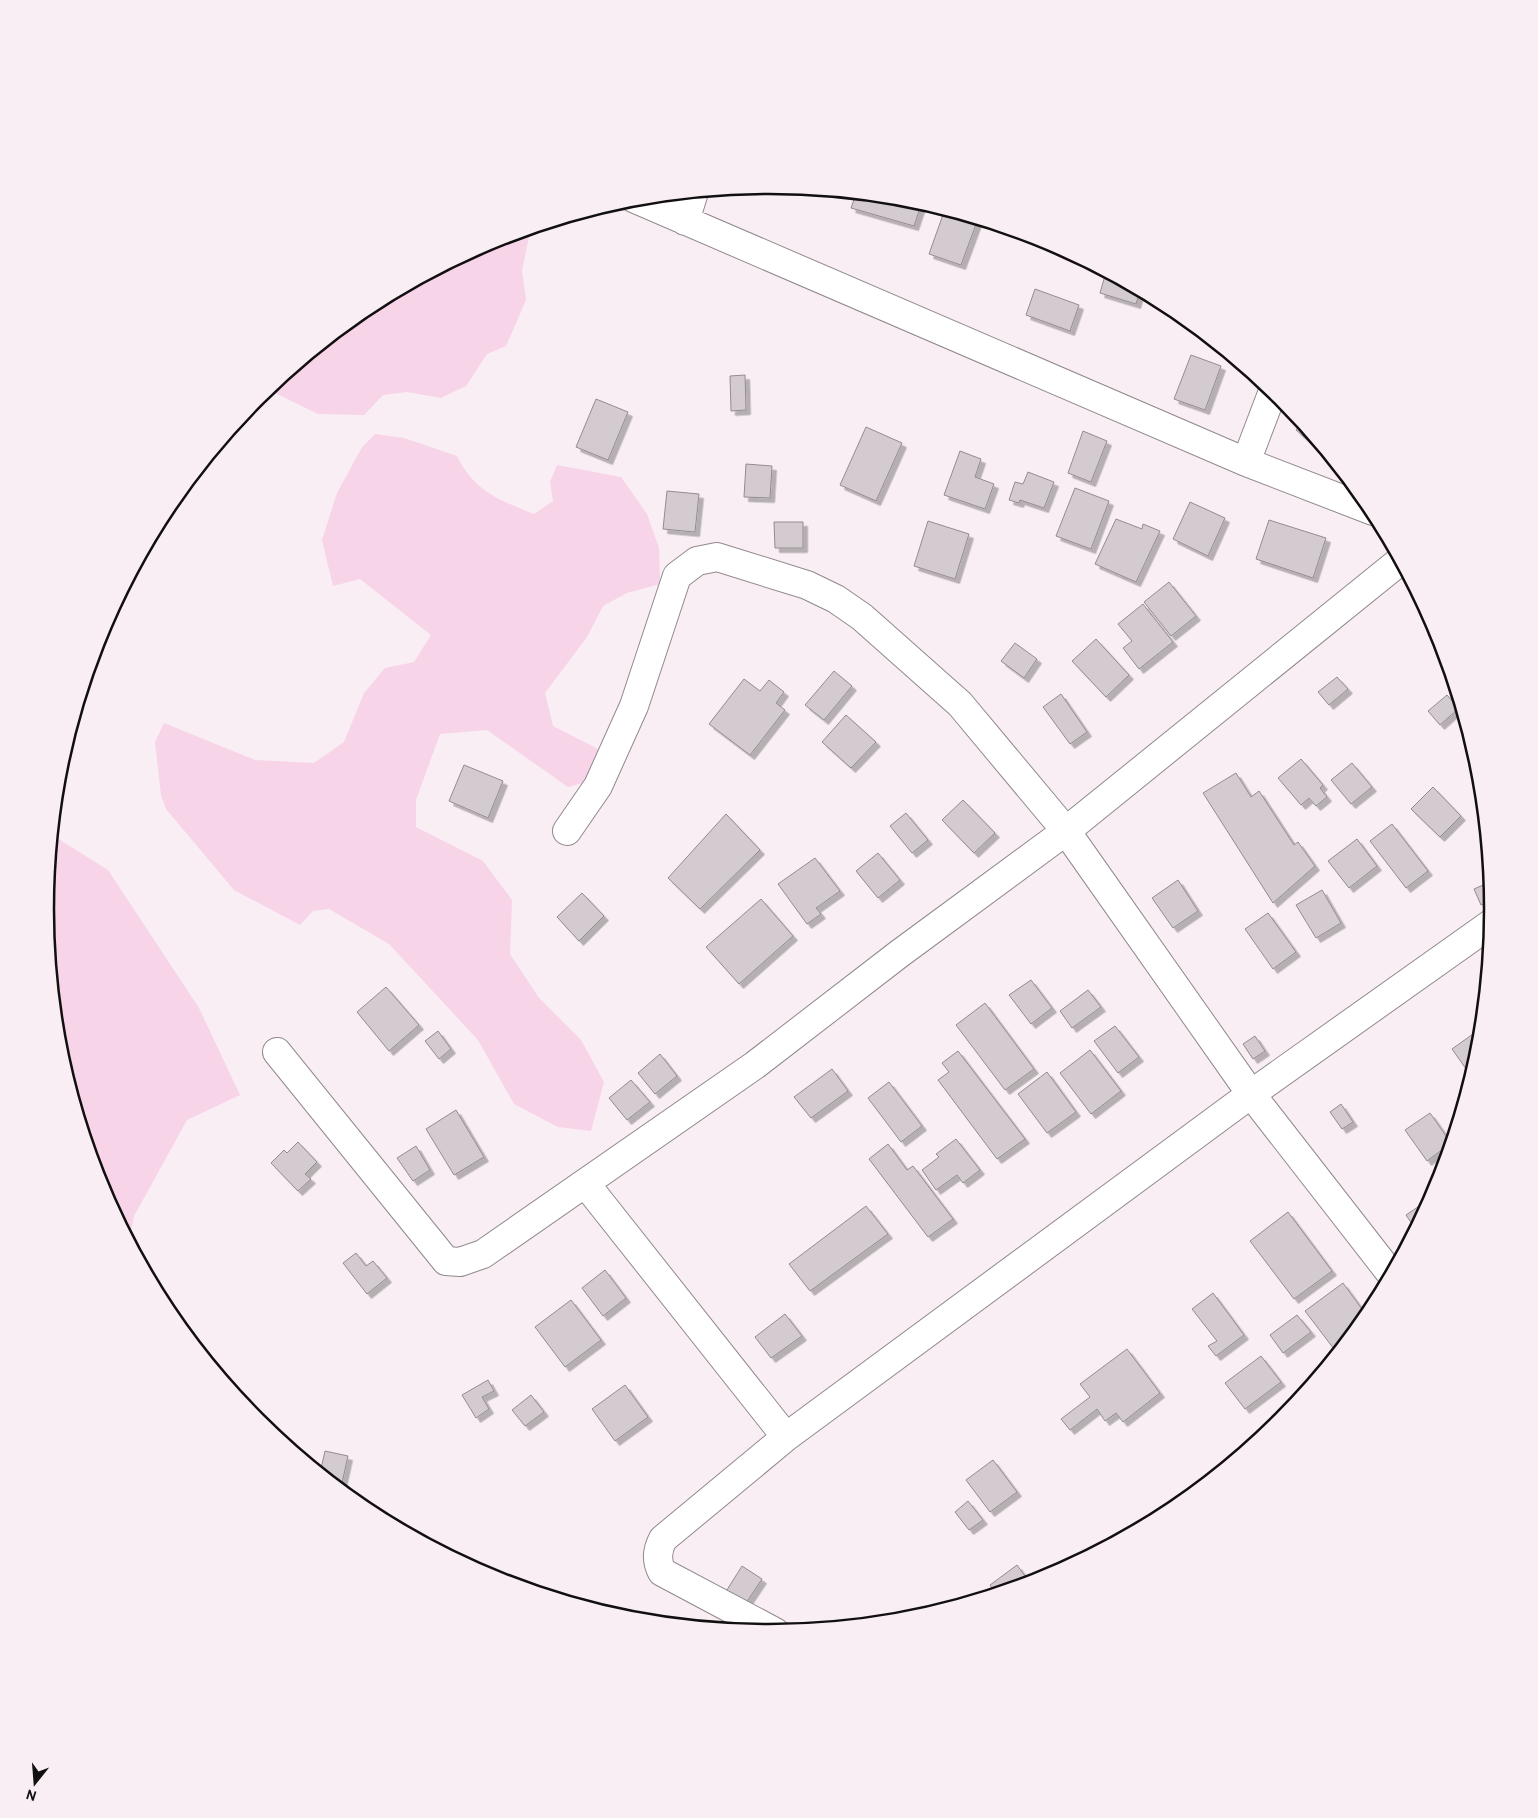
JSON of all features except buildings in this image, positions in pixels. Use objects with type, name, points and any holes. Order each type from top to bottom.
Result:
[{"type":"street","points":[[685,221],[692,198]]},
{"type":"street","points":[[647,204],[1246,462],[1359,506]]},
{"type":"street","points":[[1246,462],[1270,398]]},
{"type":"street","points":[[567,830],[598,786],[634,706],[677,576],[697,561],[717,557],[807,585],[836,599],[862,617],[960,704],[1066,830],[1251,1094],[1387,1269]]},
{"type":"street","points":[[277,1052],[446,1261],[460,1262],[483,1254],[755,1065],[899,954],[1066,830],[1395,565]]},
{"type":"street","points":[[760,1624],[662,1572],[658,1565],[658,1551],[663,1539],[786,1437],[1251,1094],[1484,929]]},
{"type":"street","points":[[585,1183],[786,1437]]},
{"type":"shaded area","points":[[529,235],[522,270],[526,300],[506,346],[487,354],[466,386],[441,398],[407,392],[383,395],[364,415],[318,414],[274,393],[297,371],[334,342],[372,314],[411,290],[495,248]]},
{"type":"shaded area","points":[[375,434],[404,438],[457,456],[472,478],[489,493],[534,514],[553,501],[550,482],[557,465],[621,477],[647,514],[659,548],[660,584],[627,593],[603,606],[587,637],[545,693],[553,726],[602,751],[590,781],[568,787],[487,730],[440,734],[416,800],[416,827],[483,861],[512,900],[510,954],[539,998],[581,1040],[604,1082],[591,1131],[558,1127],[514,1104],[478,1040],[389,944],[329,909],[313,911],[300,925],[234,890],[166,809],[161,795],[155,742],[164,723],[255,760],[314,763],[344,742],[364,693],[385,668],[414,662],[431,635],[360,579],[333,586],[322,540],[337,493],[362,447]]},
{"type":"shaded area","points":[[58,838],[108,870],[199,1008],[240,1095],[187,1120],[134,1216],[131,1231],[108,1183],[92,1139],[67,1049],[55,956],[55,862]]}]
